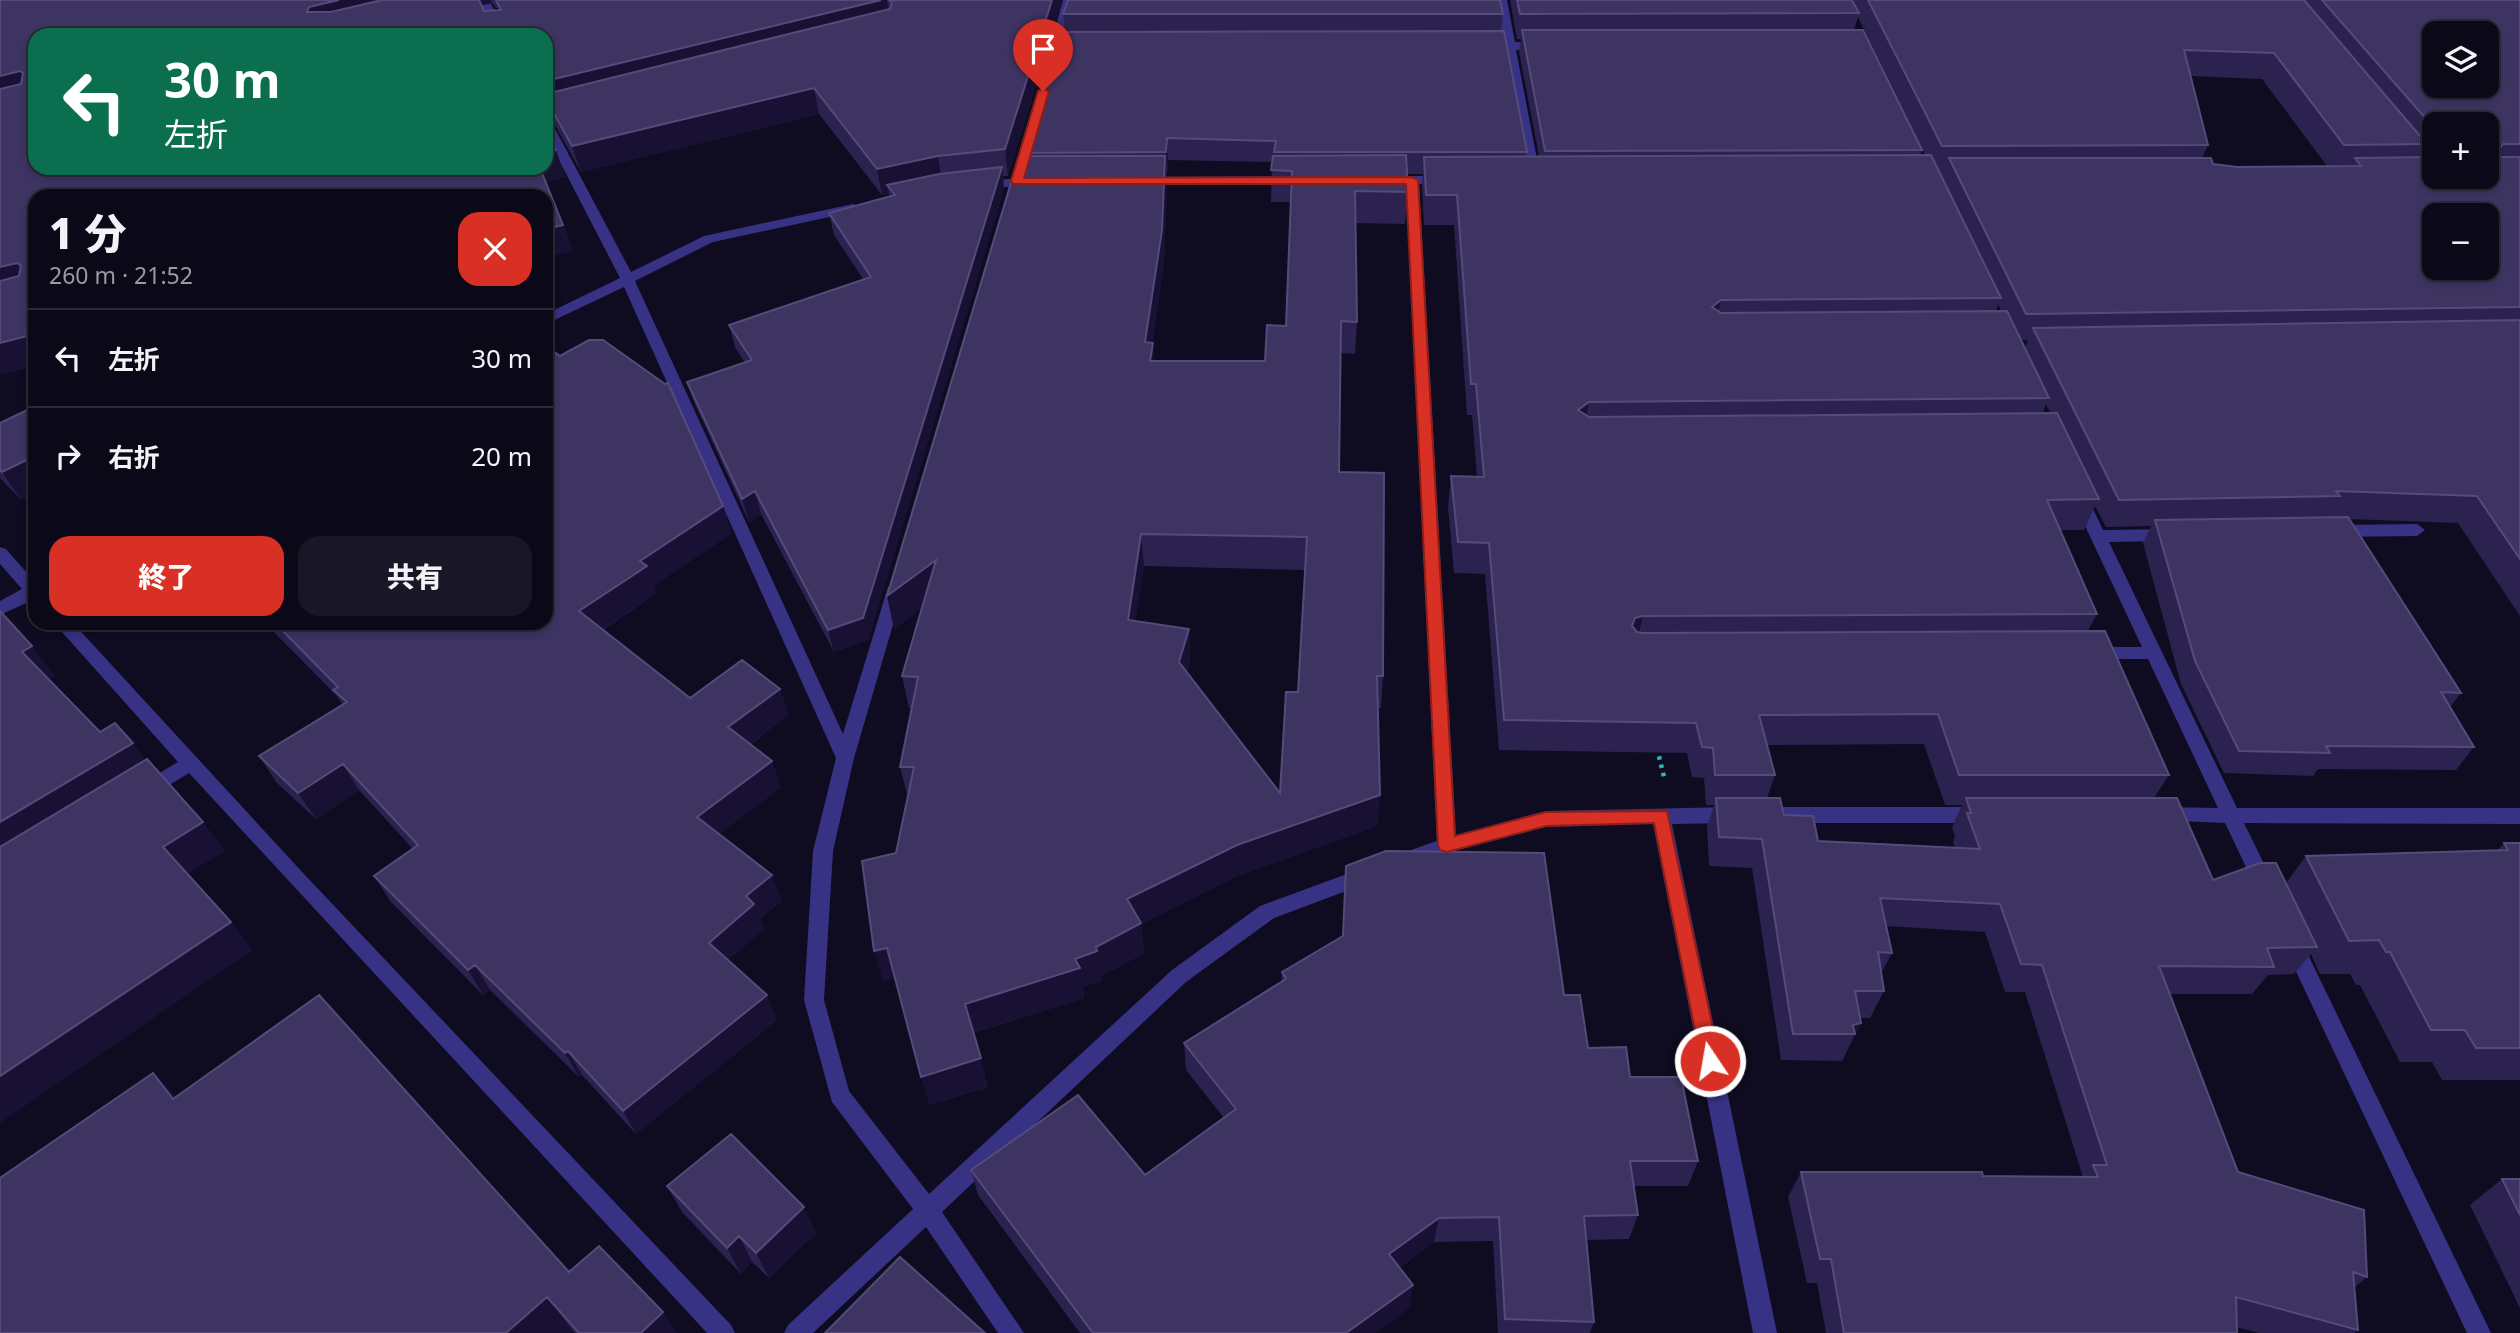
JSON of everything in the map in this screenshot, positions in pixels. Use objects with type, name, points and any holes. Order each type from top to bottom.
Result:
[{"type":"street","points":[[483,0],[498,28]]},
{"type":"street","points":[[1049,71],[1069,0]]},
{"type":"street","points":[[1501,0],[1534,180]]},
{"type":"street","points":[[491,15],[505,12]]},
{"type":"street","points":[[1056,46],[1070,46]]},
{"type":"street","points":[[1469,46],[1551,46]]},
{"type":"street","points":[[553,113],[559,112]]},
{"type":"street","points":[[553,143],[559,161],[626,278],[845,758]]},
{"type":"street","points":[[1126,181],[1303,180]]},
{"type":"street","points":[[1371,180],[1466,180]]},
{"type":"street","points":[[1412,180],[1447,845]]},
{"type":"street","points":[[967,186],[1044,181]]},
{"type":"street","points":[[553,316],[709,239],[864,206]]},
{"type":"street","points":[[2068,474],[2273,902]]},
{"type":"street","points":[[2320,532],[2417,530]]},
{"type":"street","points":[[2099,537],[2182,535]]},
{"type":"street","points":[[0,553],[28,583]]},
{"type":"street","points":[[901,570],[845,758],[823,851],[814,1000],[840,1095],[927,1209],[1012,1333]]},
{"type":"street","points":[[0,609],[28,595]]},
{"type":"street","points":[[69,630],[723,1333]]},
{"type":"street","points":[[2070,653],[2154,653]]},
{"type":"street","points":[[131,799],[191,762]]},
{"type":"street","points":[[1667,816],[1765,1333]]},
{"type":"street","points":[[796,1333],[1179,976],[1267,912],[1447,845],[1546,819],[1667,816],[1994,816]]},
{"type":"street","points":[[2148,816],[2520,816]]},
{"type":"street","points":[[2284,926],[2479,1333]]},
{"type":"path","points":[[1654,735],[1667,816]]},
{"type":"building","points":[[0,0],[339,0],[309,7],[307,12],[331,12],[382,0],[479,0],[484,11],[501,10],[496,0],[881,0],[553,79],[553,28],[28,28],[28,175],[543,175],[548,189],[28,189],[28,336],[0,343],[0,281],[19,276],[21,265],[17,263],[0,267],[0,89],[21,84],[23,73],[20,71],[0,76]]},
{"type":"building","points":[[889,0],[1052,0],[1005,149],[938,156],[877,169],[814,88],[572,146],[553,112],[553,92],[890,9],[892,3]]},
{"type":"building","points":[[1068,0],[1500,0],[1503,14],[1063,14]]},
{"type":"building","points":[[1517,0],[1852,0],[1859,13],[1520,14]]},
{"type":"building","points":[[1868,0],[2304,0],[2422,138],[2422,144],[2344,145],[2274,53],[2184,50],[2208,145],[1942,146]]},
{"type":"building","points":[[2322,0],[2520,0],[2520,144],[2503,144],[2500,148],[2499,112],[2422,112],[2422,114]]},
{"type":"building","points":[[1522,30],[1863,30],[1922,150],[1545,151]]},
{"type":"building","points":[[1504,31],[1527,152],[1274,152],[1276,141],[1167,138],[1166,152],[1024,153],[1060,32]]},
{"type":"building","points":[[1406,155],[1408,192],[1355,191],[1357,322],[1341,321],[1339,472],[1384,473],[1383,676],[1377,676],[1380,795],[1237,845],[1127,899],[1141,923],[1096,947],[1097,951],[1075,959],[1080,968],[965,1004],[981,1058],[921,1077],[887,948],[874,951],[862,861],[896,853],[914,767],[900,767],[918,677],[902,676],[936,560],[887,596],[1019,156],[1165,156],[1162,230],[1145,342],[1153,343],[1150,361],[1265,361],[1267,325],[1286,326],[1292,171],[1271,170],[1273,156]],"holes":[[[1141,534],[1307,537],[1298,692],[1286,692],[1280,793],[1179,662],[1189,629],[1128,620]]]},
{"type":"building","points":[[1931,155],[2001,298],[1721,300],[1712,307],[1721,313],[2007,311],[2049,398],[1589,402],[1578,410],[1589,417],[2057,413],[2099,499],[2047,500],[2097,614],[1643,616],[1635,618],[1632,626],[1637,632],[1643,633],[2105,631],[2169,775],[1959,775],[1938,714],[1759,715],[1775,775],[1715,775],[1713,748],[1702,747],[1696,723],[1504,720],[1489,543],[1458,542],[1451,476],[1484,477],[1476,384],[1471,384],[1457,195],[1426,195],[1424,157]]},
{"type":"building","points":[[2422,157],[2422,189],[2499,189],[2499,157],[2520,157],[2520,307],[2026,314],[1949,158],[2211,158],[2213,164],[2237,167],[2361,166],[2355,158]]},
{"type":"building","points":[[1002,167],[863,618],[828,630],[755,491],[742,499],[687,382],[752,360],[729,325],[871,277],[829,213],[895,195],[887,185],[939,174]]},
{"type":"building","points":[[553,200],[563,225],[553,227]]},
{"type":"building","points":[[2520,320],[2520,559],[2477,496],[2336,491],[2340,496],[2119,500],[2033,328]]},
{"type":"building","points":[[589,340],[603,340],[665,384],[668,383],[723,506],[640,561],[647,566],[579,611],[690,698],[742,660],[780,689],[728,727],[772,761],[697,817],[772,875],[746,896],[754,904],[709,943],[767,995],[623,1111],[568,1051],[565,1053],[475,965],[468,970],[374,876],[418,845],[343,764],[298,793],[259,756],[347,702],[333,690],[338,687],[282,630],[553,630],[553,351],[560,356]]},
{"type":"building","points":[[28,409],[28,459],[2,472],[0,471],[0,423]]},
{"type":"building","points":[[2348,517],[2461,693],[2441,692],[2474,747],[2326,746],[2330,753],[2239,751],[2195,661],[2155,520]]},
{"type":"building","points":[[0,611],[32,646],[22,652],[100,732],[115,723],[133,743],[0,822]]},
{"type":"building","points":[[147,759],[203,822],[163,847],[231,922],[0,1076],[0,847]]},
{"type":"building","points":[[1716,798],[1780,798],[1784,815],[1813,816],[1818,841],[1980,849],[1967,813],[1971,813],[1966,798],[2177,798],[2213,880],[2260,863],[2276,863],[2317,947],[2267,948],[2274,967],[2159,966],[2238,1172],[2364,1210],[2367,1277],[2353,1272],[2358,1330],[2236,1297],[2237,1333],[1844,1333],[1831,1259],[1820,1259],[1801,1172],[1982,1172],[1983,1176],[2098,1177],[2093,1165],[2107,1165],[2042,965],[2021,964],[2000,904],[1880,898],[1892,953],[1878,952],[1884,991],[1855,991],[1861,1023],[1853,1025],[1855,1034],[1793,1034],[1762,839],[1719,837]]},
{"type":"building","points":[[2504,843],[2520,843],[2520,1048],[2476,1048],[2465,1030],[2431,1030],[2390,952],[2386,952],[2379,940],[2349,941],[2306,856],[2508,850]]},
{"type":"building","points":[[1386,851],[1544,853],[1564,995],[1580,995],[1588,1048],[1626,1047],[1630,1077],[1681,1077],[1698,1161],[1630,1161],[1638,1215],[1584,1216],[1594,1322],[1505,1319],[1499,1217],[1439,1218],[1389,1254],[1413,1285],[1346,1333],[1093,1333],[971,1170],[1078,1095],[1145,1175],[1236,1109],[1184,1043],[1286,979],[1282,972],[1343,936],[1346,866]]},
{"type":"building","points":[[319,995],[569,1272],[599,1246],[663,1312],[641,1333],[579,1333],[547,1297],[506,1333],[0,1333],[0,1178],[153,1073],[173,1099]]},
{"type":"building","points":[[731,1134],[804,1207],[756,1253],[739,1236],[727,1248],[667,1186]]},
{"type":"building","points":[[2502,1179],[2520,1179],[2520,1215]]},
{"type":"building","points":[[900,1257],[985,1333],[825,1333]]},
{"type":"route","points":[[1043,91],[1017,181],[1412,180],[1447,845],[1546,819],[1661,816],[1710,1061]]}]
